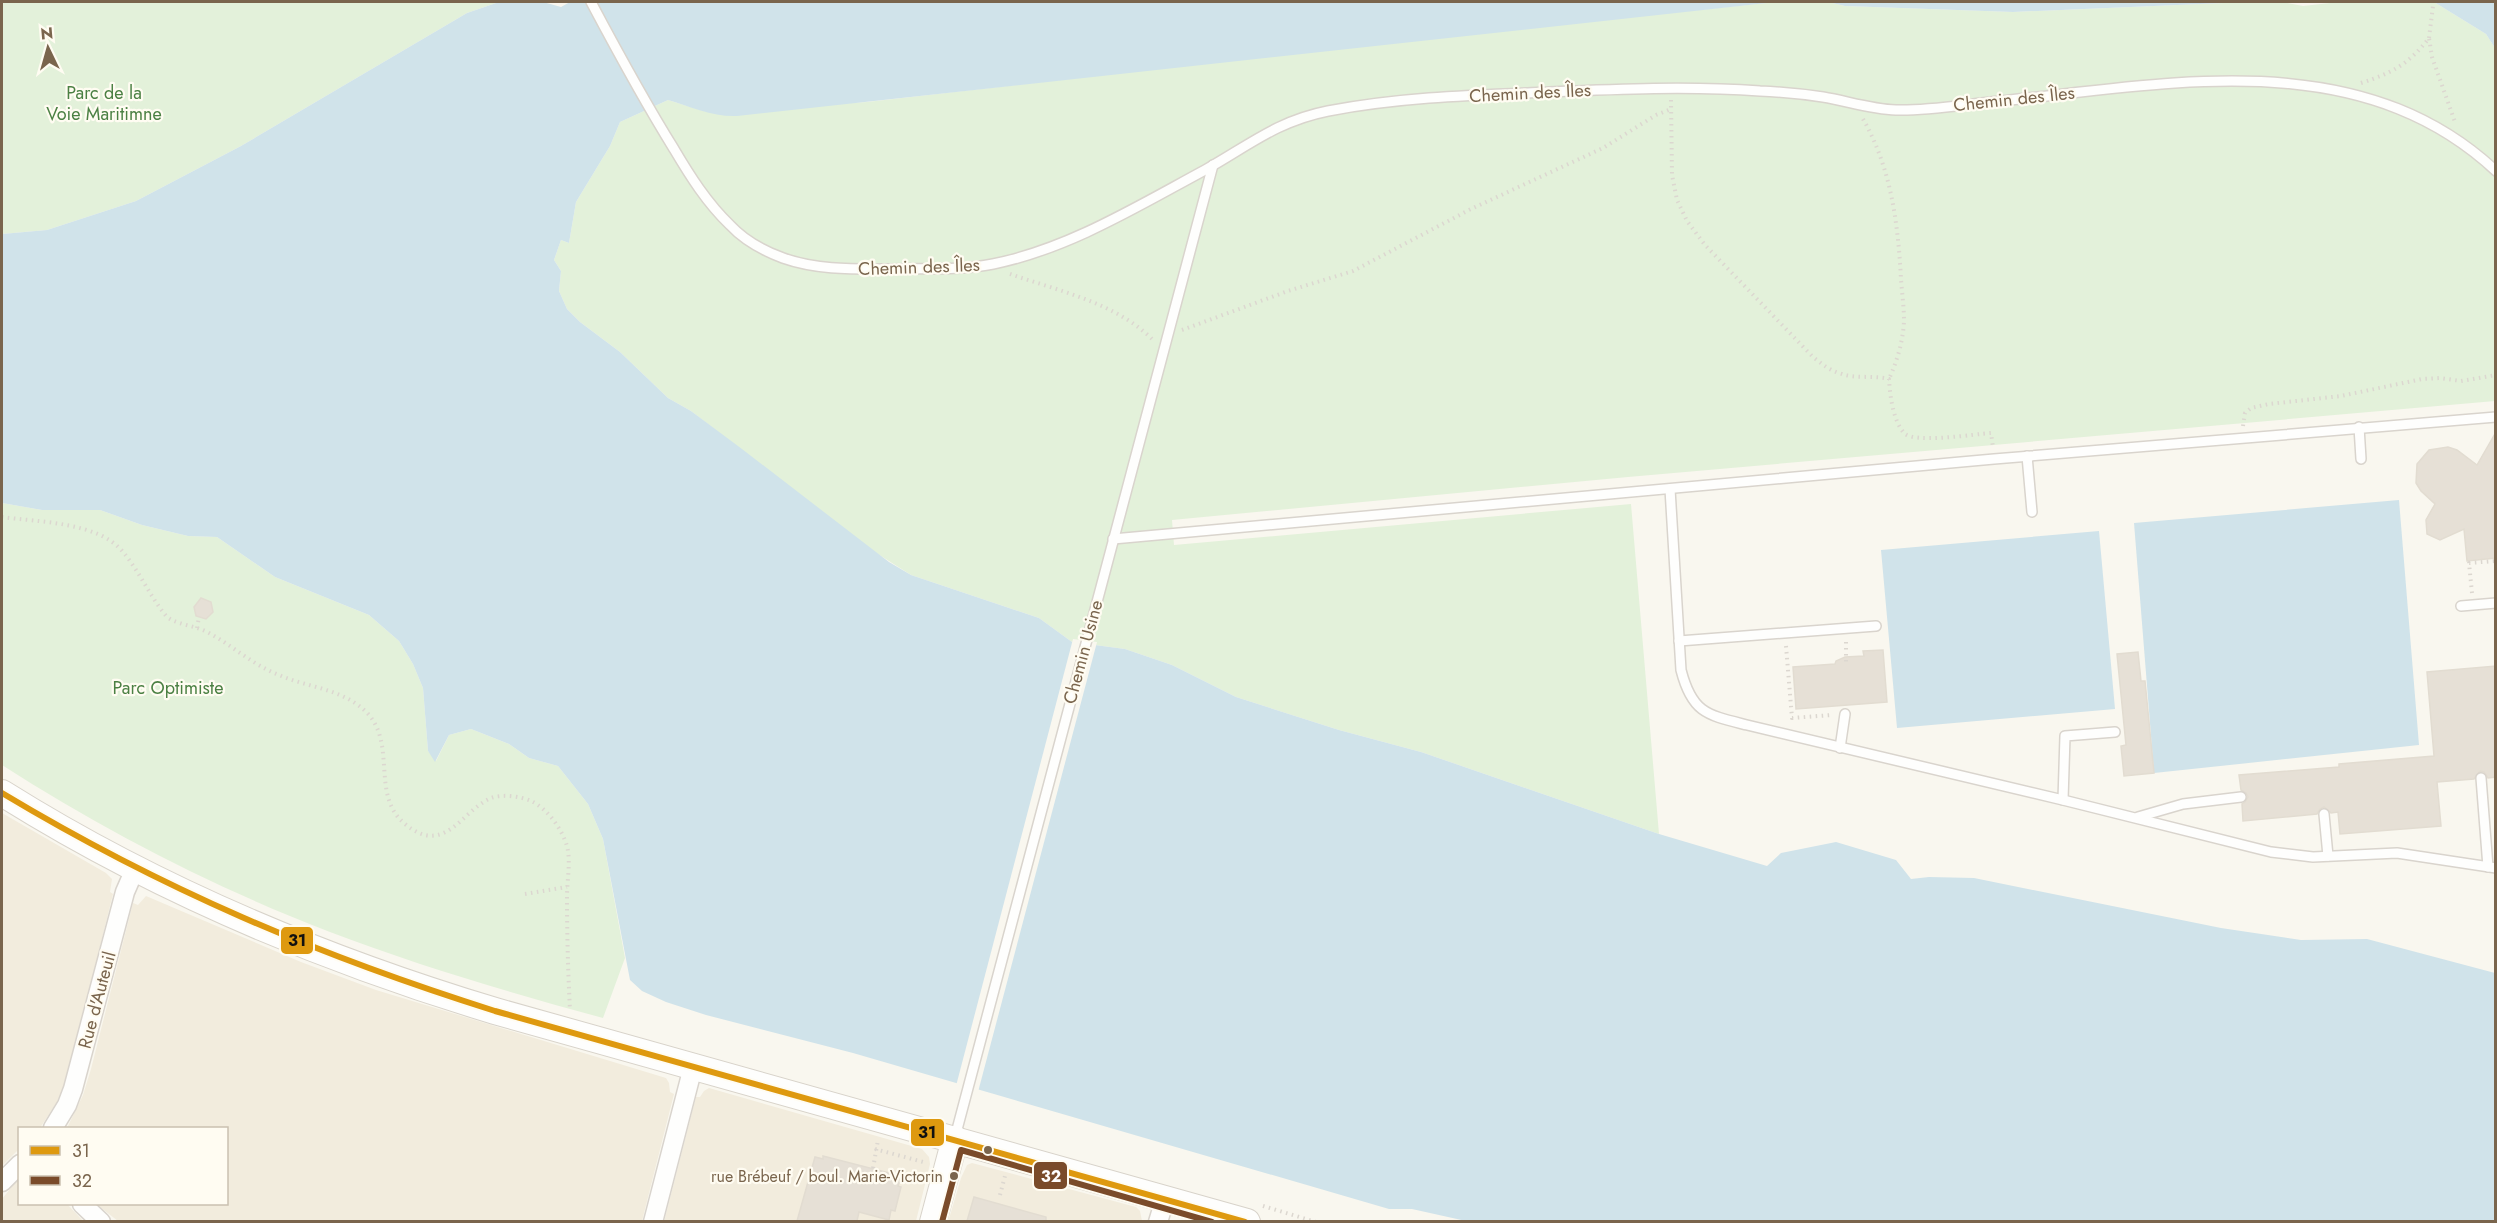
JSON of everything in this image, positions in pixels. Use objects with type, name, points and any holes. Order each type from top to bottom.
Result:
[{"type":"street","points":[[2,793],[55,826],[135,869],[286,939],[384,976],[495,1011],[955,1139],[1161,1210],[1247,1221]]},
{"type":"street","name":"Rue d'Auteuil","points":[[54,1127],[73,1089],[125,892],[135,869]]},
{"type":"street","points":[[653,1221],[693,1067]]},
{"type":"street","points":[[933,1221],[955,1139]]},
{"type":"street","points":[[2,1182],[18,1166]]},
{"type":"street","points":[[84,1205],[101,1221]]},
{"type":"lane","name":"Chemin des Îles","points":[[591,2],[648,109],[710,204],[733,229],[760,248],[788,260],[856,270],[971,267],[1013,259],[1064,241],[1126,212],[1213,165],[1244,144],[1301,118],[1327,111],[1370,105],[1477,95],[1672,87],[1761,91],[1896,110],[2174,83],[2243,81],[2292,83],[2337,90],[2393,107],[2441,130],[2496,171]]},
{"type":"lane","name":"Chemin Usine","points":[[955,1139],[1213,165]]},
{"type":"lane","points":[[1113,539],[2027,456],[2496,417]]},
{"type":"lane","points":[[2359,427],[2361,459]]},
{"type":"lane","points":[[2027,456],[2032,512]]},
{"type":"lane","points":[[1670,489],[1681,670],[1686,690],[1693,701],[1704,711],[1720,719],[2292,856],[2397,853],[2492,867],[2481,778]]},
{"type":"lane","points":[[2461,606],[2496,603]]},
{"type":"lane","points":[[1679,641],[1876,626]]},
{"type":"lane","points":[[1840,748],[1845,714]]},
{"type":"lane","points":[[2063,800],[2065,736],[2115,732]]},
{"type":"lane","points":[[2135,818],[2183,804],[2241,796]]},
{"type":"lane","points":[[2325,814],[2328,856]]},
{"type":"path","points":[[2433,6],[2429,38],[2434,64],[2465,148]]},
{"type":"path","points":[[2337,90],[2394,71],[2415,56],[2429,38]]},
{"type":"path","points":[[1672,87],[1671,157],[1677,200],[1687,221],[1715,256],[1813,357],[1830,370],[1844,375],[1878,376],[1889,379]]},
{"type":"path","points":[[1848,102],[1863,119],[1877,143],[1888,179],[1899,239],[1904,322],[1899,355],[1889,379],[1890,394],[1897,421],[1905,433],[1911,437],[1991,433],[1994,459]]},
{"type":"path","points":[[1167,337],[1288,291],[1353,271],[1471,208],[1604,148],[1656,115],[1671,109]]},
{"type":"path","points":[[971,267],[1010,274],[1120,315],[1141,328],[1163,353]]},
{"type":"path","points":[[2244,437],[2243,419],[2245,413],[2251,408],[2341,396],[2422,379],[2440,378],[2461,381],[2496,375]]},
{"type":"path","points":[[2,517],[83,528],[103,535],[123,552],[167,617],[177,624],[209,632],[267,670],[342,696],[361,708],[370,717],[381,735],[387,797],[391,808],[407,825],[428,834],[439,834],[453,829],[491,798],[514,796],[534,802],[552,820],[566,844],[569,856],[567,887],[570,1013]]},
{"type":"path","points":[[2473,598],[2469,563],[2496,561]]},
{"type":"path","points":[[197,628],[200,617]]},
{"type":"path","points":[[1846,641],[1846,662]]},
{"type":"path","points":[[1786,650],[1792,718],[1845,714]]},
{"type":"path","points":[[525,894],[567,887]]},
{"type":"path","points":[[872,1174],[875,1149],[880,1133]]},
{"type":"path","points":[[875,1149],[930,1164]]},
{"type":"path","points":[[999,1195],[1007,1169]]},
{"type":"shaded area","points":[[499,2],[543,2],[561,7],[570,2],[1776,2],[737,116],[711,113],[668,100],[620,122],[610,146],[576,202],[569,243],[561,240],[554,260],[561,271],[559,291],[567,309],[580,322],[620,352],[668,398],[691,411],[889,562],[911,575],[1039,618],[1072,642],[1125,649],[1172,665],[1236,697],[1339,730],[1421,752],[1659,834],[1767,866],[1781,853],[1836,842],[1896,860],[1911,879],[1974,878],[2221,928],[2301,940],[2367,939],[2495,973],[2495,1221],[1466,1221],[1412,1209],[1389,1209],[853,1053],[706,1015],[666,1002],[642,991],[630,980],[603,839],[588,804],[558,766],[529,758],[509,744],[471,729],[449,735],[435,762],[428,751],[423,688],[413,664],[399,641],[369,615],[275,577],[217,537],[188,536],[142,525],[100,510],[42,510],[2,503],[2,234],[47,230],[136,201],[241,146],[467,13]]},
{"type":"shaded area","points":[[1828,2],[2247,2],[2013,12],[1845,6]]},
{"type":"shaded area","points":[[2434,2],[2495,2],[2495,48],[2486,34]]},
{"type":"shaded area","points":[[2399,500],[2419,745],[2154,773],[2134,523]]},
{"type":"shaded area","points":[[2099,531],[2115,709],[1897,728],[1881,550]]},
{"type":"shaded area","points":[[2,813],[106,873],[112,879],[110,892],[113,894],[66,1083],[41,1127],[18,1127],[18,1150],[2,1166]]},
{"type":"shaded area","points":[[146,896],[301,962],[376,990],[666,1078],[670,1092],[674,1094],[642,1221],[118,1221],[97,1205],[228,1205],[228,1127],[67,1127],[83,1095],[91,1069],[133,903],[138,905]]},
{"type":"shaded area","points":[[709,1088],[922,1149],[929,1157],[930,1164],[916,1221],[664,1222],[696,1097],[700,1097]]},
{"type":"shaded area","points":[[972,1163],[1136,1207],[1140,1211],[1142,1221],[948,1222],[961,1178],[967,1165]]},
{"type":"shaded area","points":[[18,1179],[18,1205],[68,1205],[83,1221],[2,1221],[2,1199]]},
{"type":"green space","name":"Parc de la Voie Maritimne","points":[[2,2],[499,2],[467,13],[241,146],[136,201],[47,230],[2,234]]},
{"type":"green space","points":[[1776,2],[1828,2],[1845,6],[2013,12],[2247,2],[2282,2],[2303,6],[2339,2],[2434,2],[2486,34],[2495,48],[2495,401],[1628,477],[1172,520],[1174,545],[1631,504],[1659,834],[1421,752],[1339,730],[1236,697],[1172,665],[1125,649],[1072,642],[1039,618],[911,575],[870,549],[691,411],[668,398],[620,352],[580,322],[567,309],[559,291],[561,271],[554,260],[561,240],[569,243],[576,202],[610,146],[620,122],[668,100],[707,112],[867,102],[1444,36]]},
{"type":"green space","name":"Parc Optimiste","points":[[2,503],[42,510],[100,510],[142,525],[188,536],[217,537],[275,577],[369,615],[399,641],[413,664],[423,688],[428,751],[436,761],[449,735],[471,729],[509,744],[529,758],[558,766],[588,804],[603,839],[625,958],[603,1018],[431,968],[287,915],[162,857],[81,813],[2,765]]},
{"type":"pier","points":[[1073,639],[1097,642],[978,1092],[956,1086]]},
{"type":"building","points":[[2496,432],[2496,558],[2467,561],[2464,529],[2440,540],[2427,534],[2426,520],[2435,504],[2416,483],[2417,464],[2429,450],[2448,447],[2457,450],[2477,465]]},
{"type":"building","points":[[201,598],[211,602],[213,612],[206,619],[196,616],[194,607]]},
{"type":"building","points":[[1883,650],[1887,702],[1796,709],[1793,667],[1835,664],[1836,661],[1845,657],[1864,656],[1863,651]]},
{"type":"building","points":[[2138,652],[2141,681],[2145,681],[2154,773],[2124,776],[2121,746],[2126,745],[2117,654]]},
{"type":"building","points":[[2496,666],[2496,777],[2488,778],[2484,772],[2480,771],[2474,779],[2437,782],[2441,826],[2340,834],[2338,812],[2331,813],[2324,807],[2317,814],[2243,821],[2242,804],[2248,797],[2241,790],[2239,775],[2434,756],[2427,672]]},
{"type":"building","points":[[823,1156],[901,1176],[898,1186],[901,1187],[895,1211],[891,1210],[889,1220],[859,1212],[857,1221],[797,1221],[815,1157],[823,1159]]},
{"type":"building","points":[[974,1197],[1046,1217],[1046,1221],[967,1221]]},
{"type":"transit line","name":"31","points":[[2,793],[62,828],[181,889],[303,943],[365,967],[495,1011],[1245,1222]]},
{"type":"transit line","name":"32","points":[[942,1222],[961,1150],[1212,1222]]},
{"type":"place","name":"rue Brébeuf / boul. Marie-Victorin","points":[[954,1176]]}]
